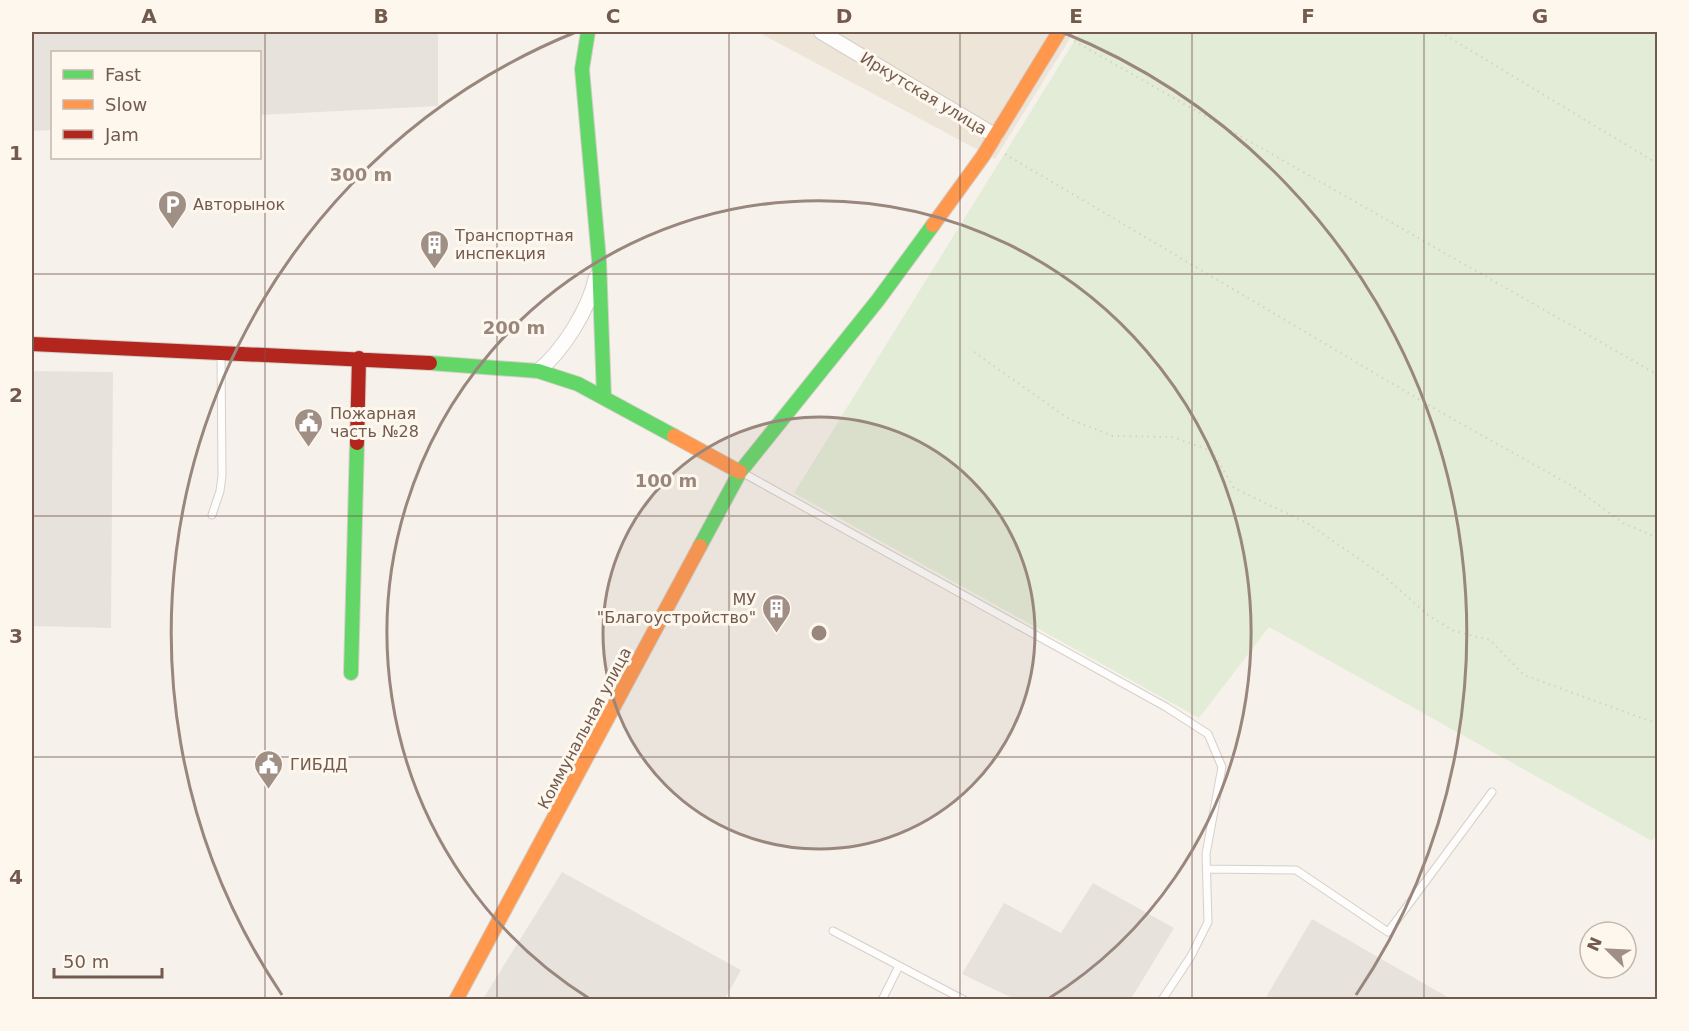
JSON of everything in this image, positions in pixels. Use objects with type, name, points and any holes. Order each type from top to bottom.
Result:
[{"type":"street","points":[[588,32],[582,69],[599,260],[604,398]]},
{"type":"street","name":"Иркутская улица","points":[[821,32],[993,140]]},
{"type":"street","name":"Коммунальная улица","points":[[456,999],[741,472],[878,300],[993,140],[1059,32]]},
{"type":"street","points":[[538,370],[554,357],[567,337],[591,293],[599,260]]},
{"type":"street","points":[[32,344],[359,358],[538,370],[578,384],[741,472]]},
{"type":"street","points":[[351,673],[359,358]]},
{"type":"lane","points":[[212,515],[222,476],[221,353]]},
{"type":"lane","points":[[741,472],[1166,707],[1208,735],[1222,767],[1206,854],[1208,922],[1191,956],[1162,999]]},
{"type":"lane","points":[[1207,869],[1296,870],[1388,932],[1492,792]]},
{"type":"lane","points":[[833,931],[964,999]]},
{"type":"lane","points":[[882,999],[899,966]]},
{"type":"path","points":[[1059,32],[1658,375]]},
{"type":"path","points":[[1440,32],[1658,164]]},
{"type":"path","points":[[993,140],[1432,407],[1575,487],[1623,523],[1658,538]]},
{"type":"path","points":[[974,352],[1069,419],[1113,436],[1173,437],[1212,451],[1234,488],[1307,523],[1384,576],[1430,616],[1454,631],[1490,640],[1524,675],[1658,724]]},
{"type":"shaded area","points":[[32,32],[438,32],[438,106],[261,115],[261,51],[51,51],[51,130],[32,131]]},
{"type":"shaded area","points":[[758,32],[1074,32],[995,159]]},
{"type":"shaded area","points":[[32,371],[113,372],[111,628],[32,626]]},
{"type":"shaded area","points":[[562,872],[741,970],[725,999],[483,999]]},
{"type":"shaded area","points":[[1093,883],[1174,928],[1131,999],[1009,999],[1010,997],[962,974],[1004,903],[1061,933]]},
{"type":"shaded area","points":[[1312,919],[1451,999],[1265,999]]},
{"type":"green space","points":[[1080,32],[1657,32],[1658,833],[1652,841],[1269,627],[1199,718],[794,493]]},
{"type":"traffic: fast","points":[[588,32],[582,69],[599,260],[604,397]]},
{"type":"traffic: fast","points":[[700,546],[740,472],[878,300],[933,225]]},
{"type":"traffic: fast","points":[[430,363],[538,371],[578,384],[674,436]]},
{"type":"traffic: fast","points":[[351,673],[357,443]]},
{"type":"traffic: slow","points":[[933,225],[983,156],[1059,32]]},
{"type":"traffic: slow","points":[[674,436],[740,472]]},
{"type":"traffic: slow","points":[[456,1000],[700,546]]},
{"type":"traffic: jam","points":[[32,344],[430,363]]},
{"type":"traffic: jam","points":[[357,443],[359,358]]},
{"type":"place","name":"Авторынок","points":[[172,230]]},
{"type":"place","name":"Транспортная инспекция","points":[[434,270]]},
{"type":"place","name":"Пожарная часть №28","points":[[309,448]]},
{"type":"place","name":"МУ \"Благоустройство\"","points":[[777,634]]},
{"type":"place","name":"ГИБДД","points":[[269,790]]}]
